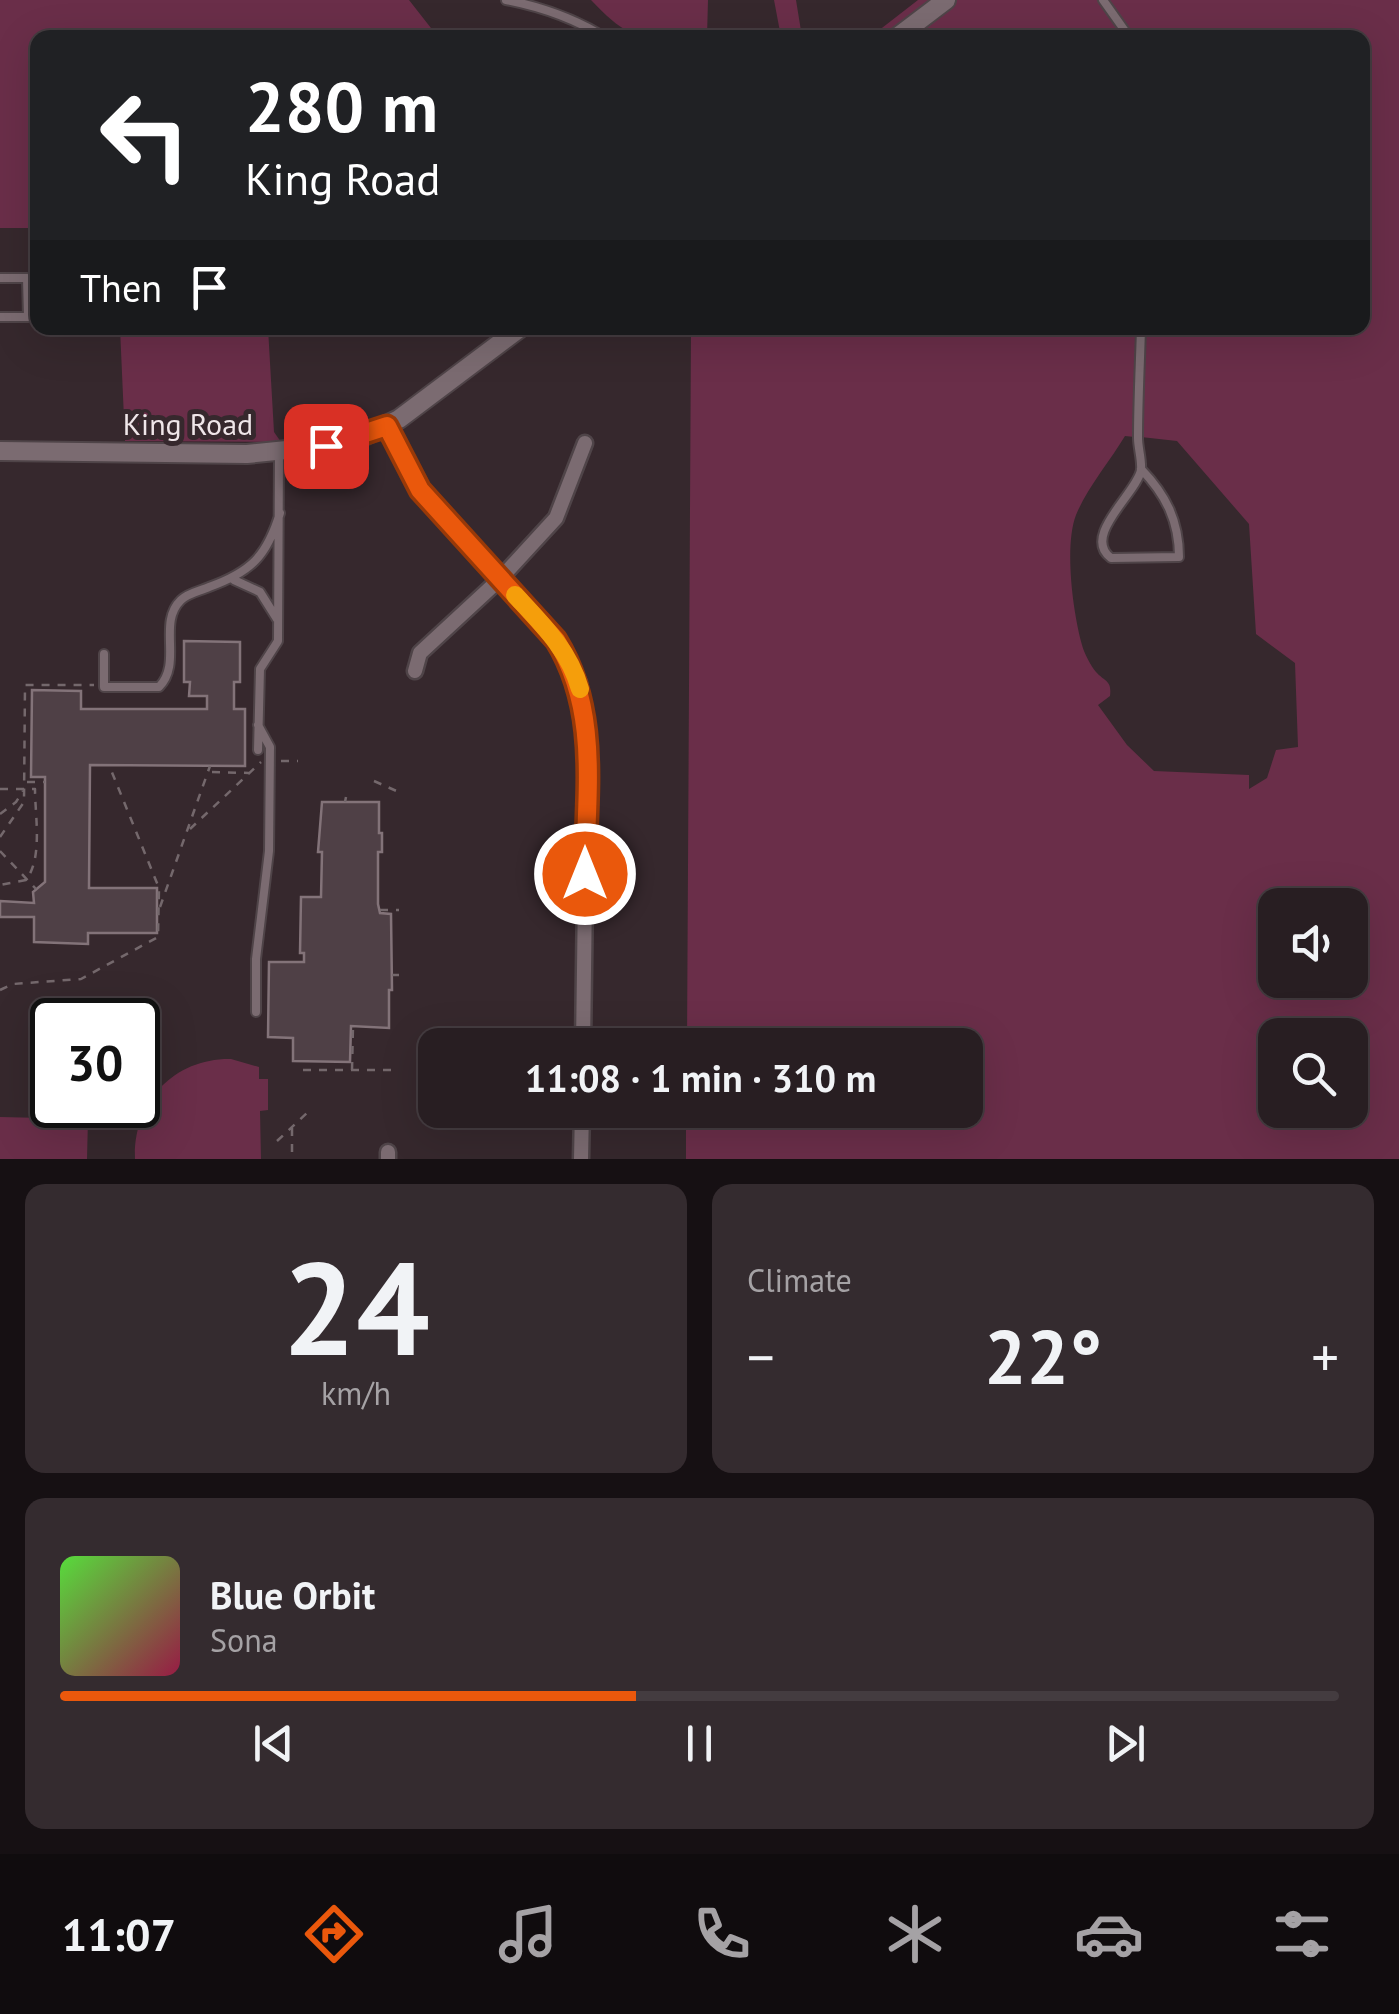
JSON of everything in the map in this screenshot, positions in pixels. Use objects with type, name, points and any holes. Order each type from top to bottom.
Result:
[{"type":"street","points":[[907,30],[946,0]]},
{"type":"street","name":"King Road","points":[[0,451],[279,453],[326,446],[387,426],[420,406],[511,335]]},
{"type":"street","points":[[387,426],[420,490],[556,640],[571,664],[584,704],[587,743],[583,1028]]},
{"type":"street","points":[[415,671],[420,653],[500,579],[556,518],[585,442]]},
{"type":"street","points":[[581,1159],[582,1128]]},
{"type":"lane","points":[[506,0],[540,6],[593,30]]},
{"type":"lane","points":[[1103,0],[1124,30]]},
{"type":"lane","points":[[0,278],[27,278],[28,318],[0,317]]},
{"type":"lane","points":[[1141,335],[1141,469],[1172,512],[1179,557],[1110,558],[1104,554],[1105,530],[1141,469]]},
{"type":"lane","points":[[258,750],[260,669],[278,641],[279,453]]},
{"type":"lane","points":[[104,654],[104,686],[159,687],[170,666],[171,618],[176,606],[187,595],[230,580],[248,569],[268,544],[280,513]]},
{"type":"lane","points":[[230,580],[260,592],[278,623]]},
{"type":"lane","points":[[256,1012],[256,960],[269,851],[270,778],[269,740],[258,725]]},
{"type":"path","points":[[0,837],[24,802],[25,685],[96,685]]},
{"type":"path","points":[[189,830],[262,760]]},
{"type":"path","points":[[280,761],[298,761]]},
{"type":"path","points":[[0,990],[13,984],[81,980],[158,938],[159,888],[109,765]]},
{"type":"path","points":[[158,912],[210,769],[250,772]]},
{"type":"path","points":[[374,780],[400,793]]},
{"type":"path","points":[[24,782],[45,782]]},
{"type":"path","points":[[0,886],[27,879],[34,867],[35,782]]},
{"type":"path","points":[[0,789],[35,789]]},
{"type":"path","points":[[0,814],[16,802],[24,789]]},
{"type":"path","points":[[0,851],[36,889]]},
{"type":"path","points":[[159,888],[167,888]]},
{"type":"path","points":[[380,910],[400,910]]},
{"type":"path","points":[[392,975],[399,976]]},
{"type":"path","points":[[352,1070],[353,1026]]},
{"type":"path","points":[[310,1062],[310,1070]]},
{"type":"path","points":[[331,1062],[331,1070]]},
{"type":"path","points":[[303,1070],[398,1070]]},
{"type":"path","points":[[277,1141],[306,1113]]},
{"type":"path","points":[[292,1126],[292,1159]]},
{"type":"shaded area","points":[[0,0],[409,0],[433,30],[30,30],[30,228],[0,228]]},
{"type":"shaded area","points":[[591,0],[708,0],[707,30],[626,30]]},
{"type":"shaded area","points":[[774,0],[796,0],[801,30],[780,30]]},
{"type":"shaded area","points":[[918,0],[934,0],[893,30],[879,30]]},
{"type":"shaded area","points":[[955,0],[1097,0],[1120,30],[916,30]]},
{"type":"shaded area","points":[[1108,0],[1399,0],[1399,1159],[686,1159],[686,1128],[983,1128],[983,1028],[687,1028],[691,335],[1138,335],[1135,437],[1125,436],[1086,495],[1072,528],[1073,598],[1082,645],[1096,672],[1110,687],[1110,696],[1098,705],[1127,745],[1154,771],[1249,775],[1249,789],[1267,778],[1276,750],[1298,747],[1295,663],[1256,634],[1249,524],[1177,441],[1141,437],[1144,335],[1370,335],[1370,30],[1130,30]]},
{"type":"shaded area","points":[[120,335],[268,335],[274,432],[281,442],[125,441]]},
{"type":"shaded area","points":[[231,1059],[259,1067],[259,1079],[268,1079],[268,1110],[260,1111],[261,1159],[135,1159],[139,1128],[160,1128],[160,1088],[175,1075],[210,1061]]},
{"type":"shaded area","points":[[0,1117],[30,1118],[30,1128],[88,1128],[87,1159],[0,1159]]},
{"type":"building","points":[[184,641],[240,642],[240,682],[234,682],[234,709],[245,709],[245,766],[90,765],[89,888],[157,888],[157,933],[88,933],[88,944],[34,942],[34,917],[0,917],[0,901],[34,903],[33,892],[45,882],[45,777],[31,777],[32,690],[81,691],[81,709],[207,709],[207,696],[189,696],[190,682],[184,682]]},
{"type":"building","points":[[322,802],[379,802],[382,852],[378,852],[378,904],[380,913],[391,914],[389,1028],[351,1026],[350,1062],[293,1061],[293,1038],[268,1037],[269,962],[304,962],[304,953],[300,953],[301,897],[321,897],[322,852],[318,852]]},
{"type":"slow traffic","points":[[515,595],[556,640],[580,689]]},
{"type":"route","points":[[326,446],[387,426],[406,467],[430,503],[556,640],[571,664],[584,704],[587,743],[585,874]]}]
